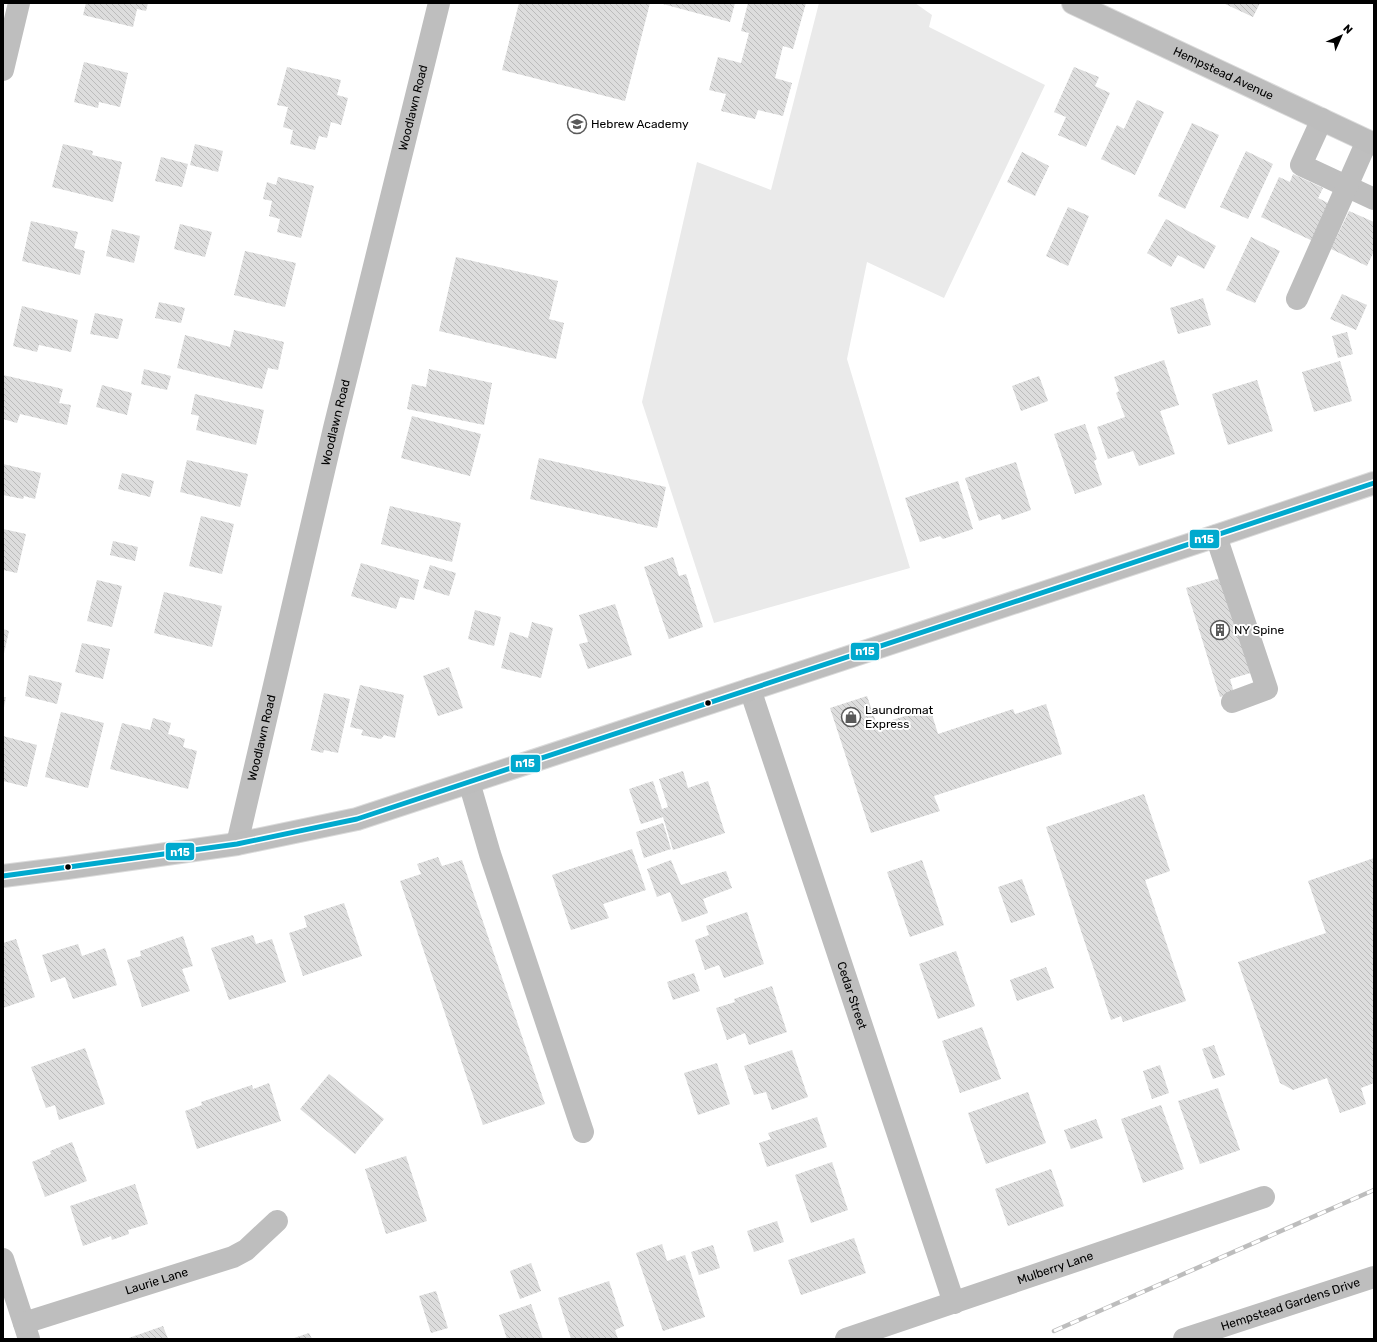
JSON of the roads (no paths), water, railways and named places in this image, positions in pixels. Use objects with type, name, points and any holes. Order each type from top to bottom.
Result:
[{"type":"main road","name":"Hempstead Avenue","points":[[1073,3],[1371,142]]},
{"type":"main road","points":[[3,876],[237,844],[357,819],[1374,483]]},
{"type":"street","points":[[3,70],[19,3]]},
{"type":"street","name":"Woodlawn Road","points":[[237,844],[334,428],[438,3]]},
{"type":"street","points":[[1322,119],[1301,165],[1374,199]]},
{"type":"street","points":[[1297,299],[1347,187],[1371,142]]},
{"type":"street","points":[[1216,536],[1267,689],[1232,702]]},
{"type":"street","name":"Cedar Street","points":[[750,689],[954,1303]]},
{"type":"street","points":[[469,782],[490,854],[583,1132]]},
{"type":"street","name":"Mulberry Lane","points":[[846,1339],[1264,1197]]},
{"type":"street","name":"Laurie Lane","points":[[27,1331],[233,1257],[246,1250],[277,1221]]},
{"type":"street","points":[[3,1259],[27,1331]]},
{"type":"street","name":"Hempstead Gardens Drive","points":[[1184,1339],[1374,1277]]},
{"type":"railway","points":[[1054,1331],[1374,1190]]},
{"type":"place","name":"Hebrew Academy","points":[[577,124]]},
{"type":"place","name":"NY Spine","points":[[1220,630]]},
{"type":"place","name":"Laundromat Express","points":[[851,717]]}]
